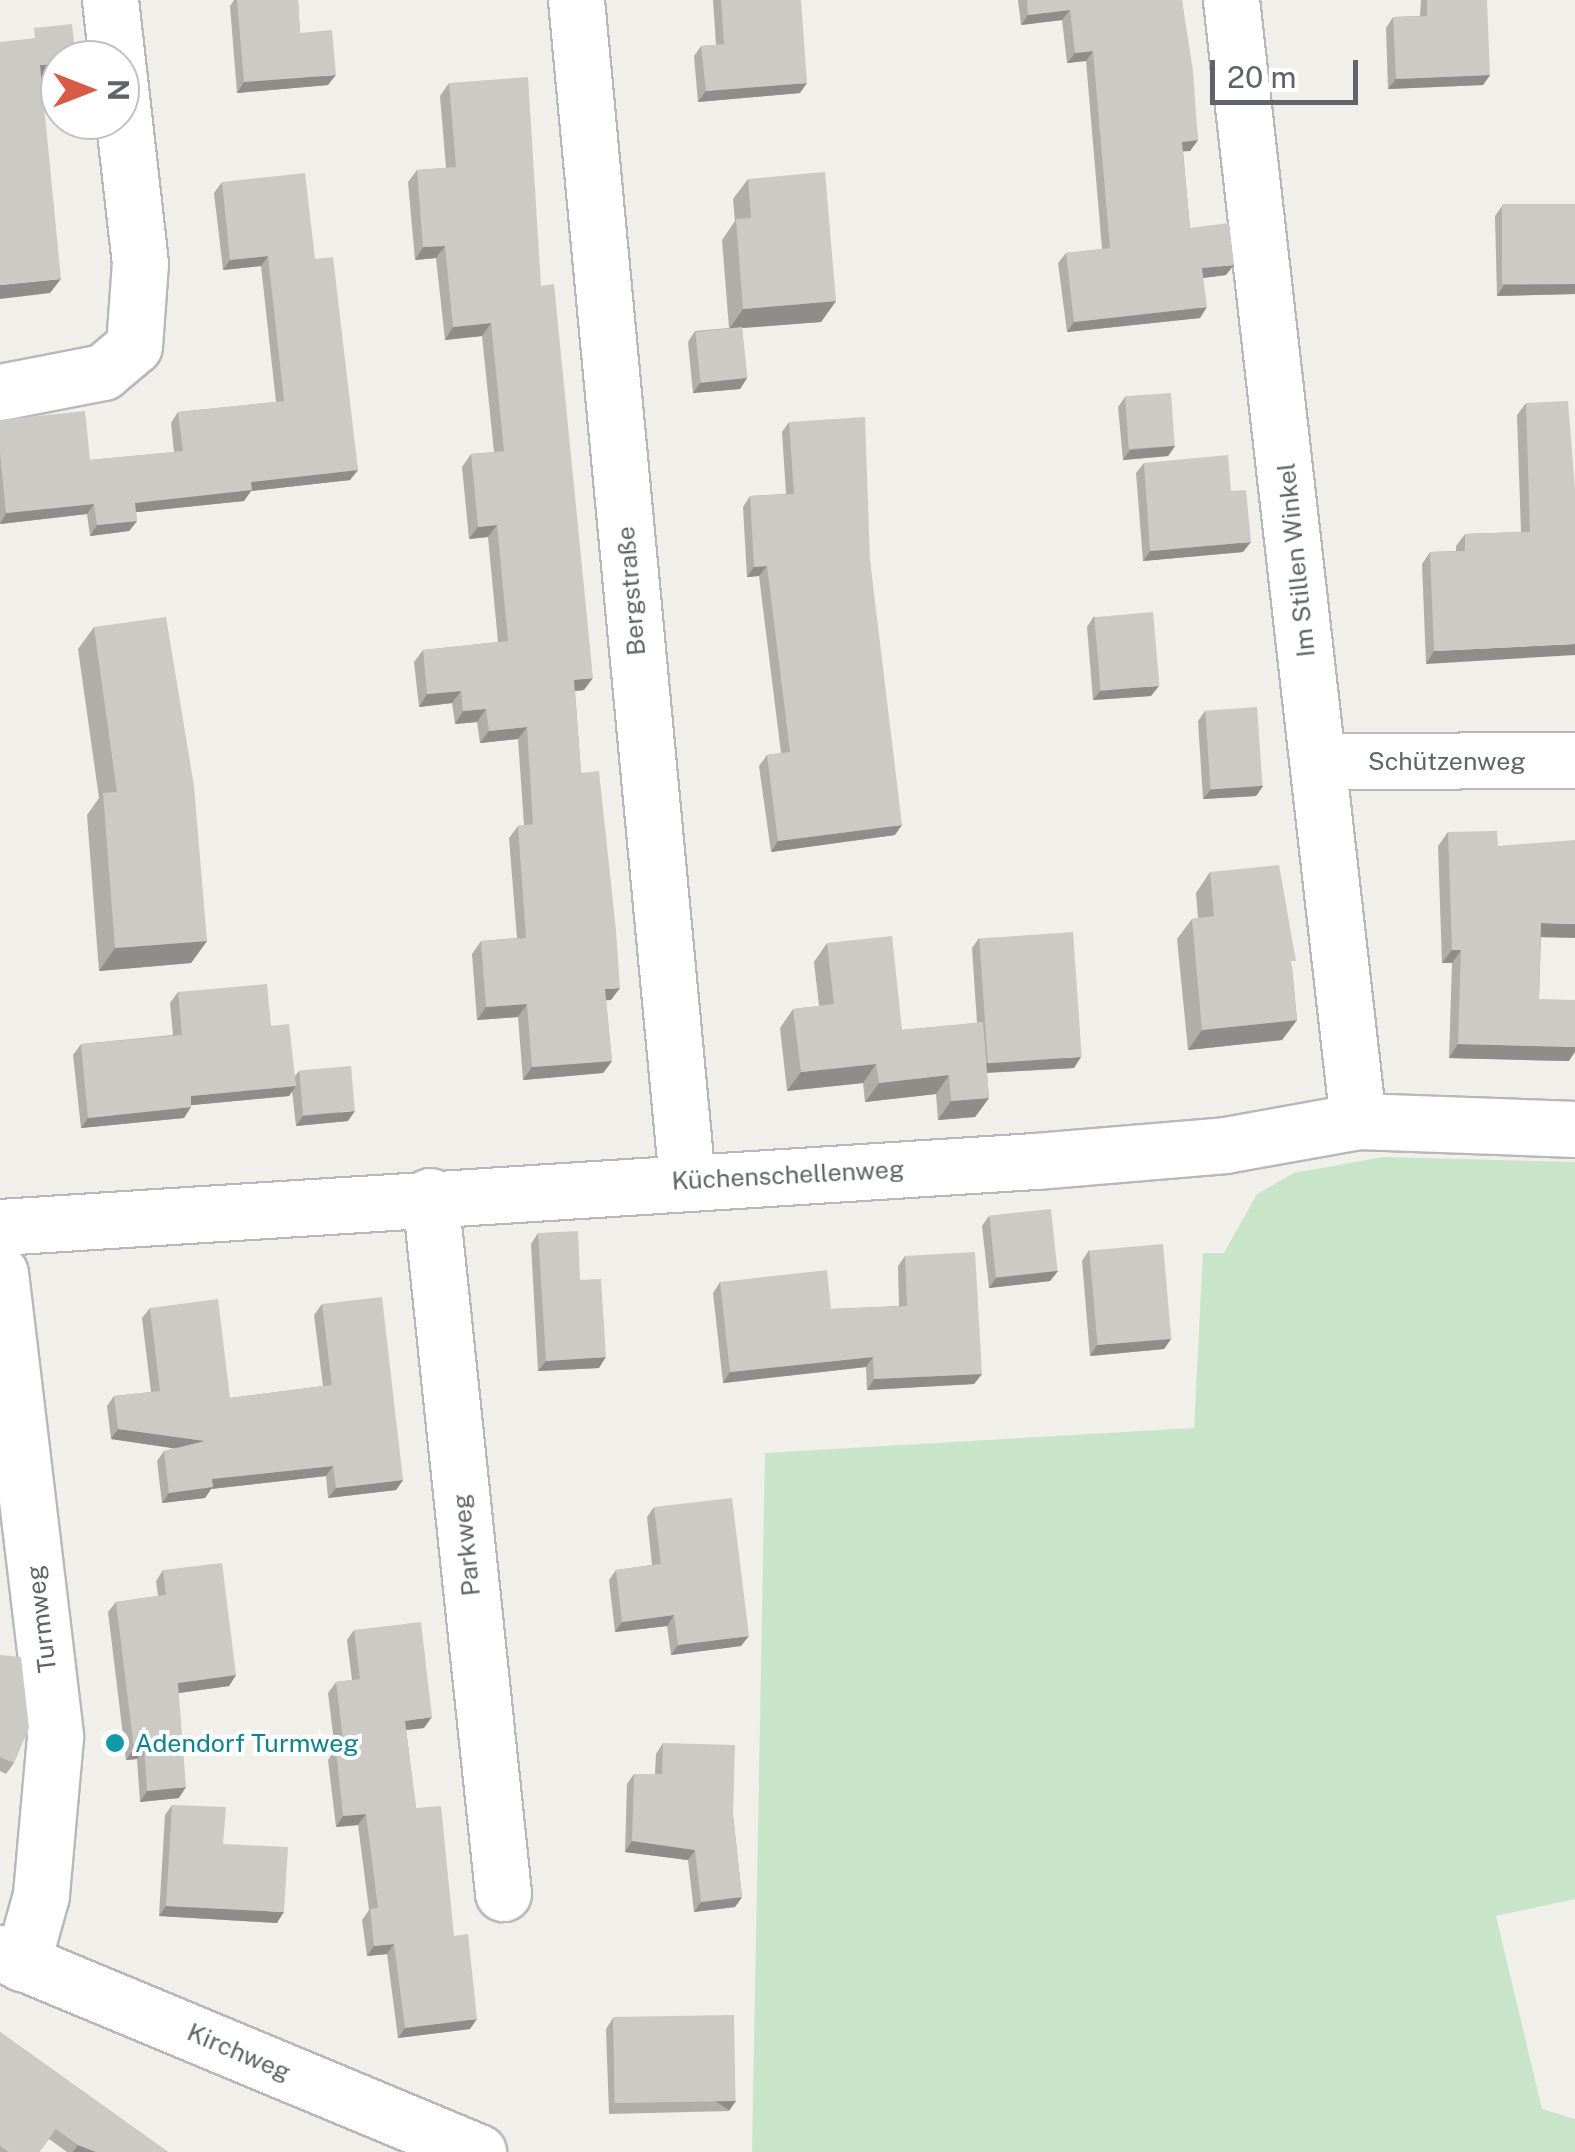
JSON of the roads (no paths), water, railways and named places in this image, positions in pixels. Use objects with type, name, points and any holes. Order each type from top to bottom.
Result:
[{"type":"street","points":[[0,392],[104,372],[134,346],[140,262],[110,0]]},
{"type":"street","name":"Bergstraße","points":[[576,0],[687,1181]]},
{"type":"street","name":"Im Stillen Winkel","points":[[1231,0],[1358,1121]]},
{"type":"street","name":"Schützenweg","points":[[1318,761],[1575,760]]},
{"type":"street","name":"Küchenschellenweg","points":[[0,1227],[1226,1145],[1358,1121],[1575,1128]]},
{"type":"street","name":"Parkweg","points":[[430,1196],[503,1894]]},
{"type":"street","name":"Turmweg","points":[[0,1273],[55,1737],[41,1895],[11,1958]]},
{"type":"street","name":"Kirchweg","points":[[11,1958],[478,2152]]},
{"type":"place","name":"Adendorf Turmweg","points":[[115,1743]]}]
